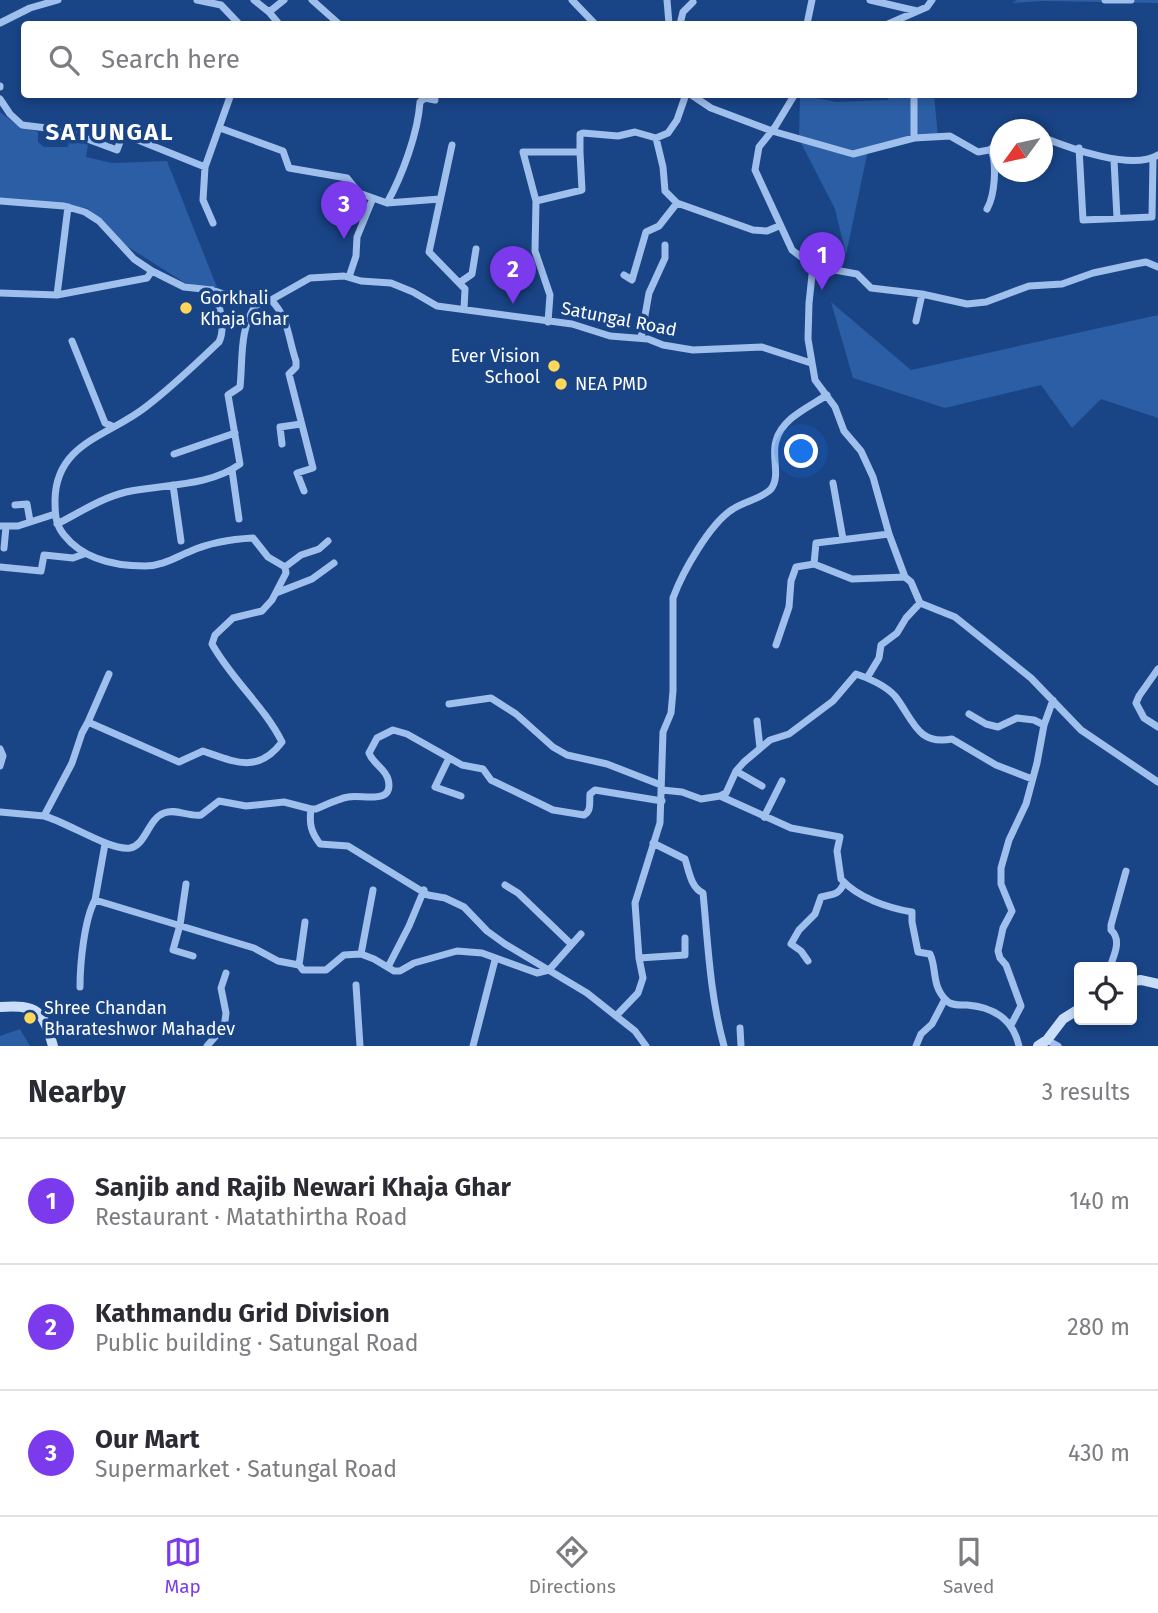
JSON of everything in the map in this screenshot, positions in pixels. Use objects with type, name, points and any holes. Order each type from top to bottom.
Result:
[{"type":"street","points":[[0,23],[30,8],[58,0]]},
{"type":"street","points":[[197,0],[222,3],[237,21]]},
{"type":"street","points":[[254,0],[277,21]]},
{"type":"street","points":[[270,12],[284,0]]},
{"type":"street","points":[[312,0],[336,21]]},
{"type":"street","points":[[572,0],[592,21]]},
{"type":"street","points":[[667,0],[669,21]]},
{"type":"street","points":[[808,21],[812,0]]},
{"type":"street","points":[[870,0],[917,11]]},
{"type":"street","points":[[906,21],[917,11],[927,7],[932,0]]},
{"type":"street","points":[[1104,0],[1131,0]]},
{"type":"street","points":[[681,21],[683,12],[693,2]]},
{"type":"street","points":[[213,223],[203,200],[205,167],[230,98]]},
{"type":"street","points":[[387,203],[405,160],[420,102],[425,98],[435,100]]},
{"type":"street","points":[[536,201],[582,190],[580,134],[618,136],[635,132],[656,138],[668,133],[674,126],[686,98]]},
{"type":"street","points":[[695,98],[711,108],[772,131],[853,154],[914,138],[950,136],[978,152],[990,149]]},
{"type":"street","points":[[794,98],[759,147],[755,170],[792,250],[813,266],[856,274],[872,288],[922,294],[967,304],[986,302],[1029,286],[1062,284],[1124,266],[1146,262],[1158,267]]},
{"type":"street","points":[[914,98],[914,138]]},
{"type":"street","points":[[0,99],[22,125],[63,130],[117,149],[123,134],[205,167]]},
{"type":"street","points":[[220,128],[283,151],[289,168],[347,178],[359,193],[387,203],[440,200]]},
{"type":"street","points":[[656,138],[665,191],[677,203],[753,230],[767,231],[779,226]]},
{"type":"street","points":[[1053,141],[1066,146],[1079,149],[1114,160],[1142,161],[1155,157],[1152,217],[1083,220],[1079,149]]},
{"type":"street","points":[[452,145],[429,252],[466,289],[464,309]]},
{"type":"street","points":[[548,322],[550,295],[535,251],[536,201],[523,152],[580,152]]},
{"type":"street","points":[[1114,160],[1118,218]]},
{"type":"street","points":[[987,209],[992,200],[994,182]]},
{"type":"street","points":[[349,277],[356,256],[357,237],[373,198]]},
{"type":"street","points":[[0,201],[68,207],[85,212],[99,221],[134,259],[152,271],[184,287],[212,290],[256,305],[249,314],[244,331],[240,387],[228,395],[240,464],[222,475],[123,493],[57,524]]},
{"type":"street","points":[[624,275],[632,280],[646,232],[659,226],[677,203]]},
{"type":"street","points":[[57,295],[68,207]]},
{"type":"street","points":[[641,338],[649,293],[665,258],[665,245]]},
{"type":"street","points":[[459,283],[472,274],[476,248]]},
{"type":"street","points":[[813,266],[808,339],[815,380],[835,407],[844,431],[861,451],[873,478],[905,577],[911,582],[920,603],[955,617],[1031,678],[1081,730],[1157,779]]},
{"type":"street","points":[[0,293],[57,295],[147,278],[152,271]]},
{"type":"street","name":"Satungal Road","points":[[256,305],[271,300],[310,278],[349,277],[361,281],[391,283],[437,306],[572,324],[610,336],[641,338],[693,350],[762,347],[811,363]]},
{"type":"street","points":[[88,722],[179,762],[203,751],[242,765],[272,755],[282,742],[274,725],[222,662],[212,645],[215,635],[233,618],[262,611],[286,573],[285,567],[268,556],[253,538],[191,550],[173,560],[148,566],[91,558],[65,537],[57,524],[55,514],[55,482],[59,471],[74,453],[112,426],[144,409],[219,342],[222,336],[221,312],[212,290]]},
{"type":"street","points":[[916,321],[922,294]]},
{"type":"street","points":[[271,300],[280,309],[286,322],[296,367],[289,374],[313,468],[298,473],[304,491]]},
{"type":"street","points":[[72,341],[104,423],[112,426]]},
{"type":"street","points":[[616,1016],[642,986],[635,903],[660,823],[663,732],[671,713],[672,615],[678,584],[720,519],[739,505],[769,491],[775,481],[775,441],[785,424],[827,395]]},
{"type":"street","points":[[282,444],[279,427],[301,424]]},
{"type":"street","points":[[173,454],[235,433]]},
{"type":"street","points":[[232,470],[239,519]]},
{"type":"street","points":[[833,483],[843,539]]},
{"type":"street","points":[[173,485],[181,541]]},
{"type":"street","points":[[15,505],[27,503],[30,522]]},
{"type":"street","points":[[4,548],[3,526],[18,526],[55,514]]},
{"type":"street","points":[[814,564],[816,543],[889,534]]},
{"type":"street","points":[[285,567],[302,555],[319,549],[328,541]]},
{"type":"street","points":[[0,567],[41,571],[44,555],[73,558],[84,554]]},
{"type":"street","points":[[275,593],[312,579],[334,563]]},
{"type":"street","points":[[776,645],[789,607],[791,581],[796,567],[814,564],[852,579],[905,577]]},
{"type":"street","points":[[867,678],[879,658],[881,645],[897,633],[920,603]]},
{"type":"street","points":[[1158,669],[1136,703],[1144,718],[1158,727]]},
{"type":"street","points":[[44,816],[72,763],[82,733],[109,674]]},
{"type":"street","points":[[449,704],[491,698],[516,714],[553,747],[568,755],[607,764],[662,788],[701,799],[726,793],[736,771],[760,748],[770,740],[789,734],[833,701],[856,674],[892,693],[917,729],[928,738],[938,741],[952,739],[996,765],[1032,779]]},
{"type":"street","points":[[1011,1025],[1021,1006],[1006,964],[998,951],[1003,928],[1012,911],[1001,884],[1001,868],[1009,840],[1026,804],[1044,725],[1053,700]]},
{"type":"street","points":[[969,714],[986,724],[998,727],[1017,718],[1034,720],[1044,725]]},
{"type":"street","points":[[757,722],[760,748]]},
{"type":"street","points":[[0,811],[44,816],[77,828],[105,844],[133,847],[162,813],[175,811],[201,815],[219,801],[246,806],[284,802],[316,809],[349,796],[378,798],[386,794],[389,787],[386,772],[369,753],[377,738],[393,730],[407,734],[463,765],[483,769],[491,780],[553,810],[584,815],[588,813],[590,794],[595,790],[662,801]]},
{"type":"street","points":[[0,749],[3,756],[0,766]]},
{"type":"street","points":[[449,758],[435,787],[461,796]]},
{"type":"street","points":[[736,771],[762,786]]},
{"type":"street","points":[[764,817],[782,781]]},
{"type":"street","points":[[720,796],[791,828],[840,837],[837,851],[839,874],[844,883],[869,899],[912,912],[918,952],[930,954],[933,961],[933,978],[945,999],[950,1004],[996,1012],[1011,1025],[1019,1046]]},
{"type":"street","points":[[311,809],[309,823],[320,844],[348,846],[369,856],[428,895],[445,898],[464,907],[487,931],[505,944],[587,993],[635,1031],[646,1046]]},
{"type":"street","points":[[653,843],[685,859],[693,884],[697,891],[703,893],[706,939],[718,1026],[724,1046]]},
{"type":"street","points":[[80,987],[83,973],[81,960],[105,844]]},
{"type":"street","points":[[1111,962],[1117,942],[1111,925],[1126,872]]},
{"type":"street","points":[[808,961],[791,944],[799,930],[815,914],[821,897],[834,895],[841,890],[844,883]]},
{"type":"street","points":[[186,884],[173,950],[193,956]]},
{"type":"street","points":[[505,885],[518,893],[572,944]]},
{"type":"street","points":[[361,954],[373,890]]},
{"type":"street","points":[[388,967],[424,890]]},
{"type":"street","points":[[95,900],[254,948],[278,961],[299,965],[303,970],[321,971],[331,967],[344,955],[361,954],[400,971],[414,963],[453,952],[482,954],[532,972],[549,970],[581,934]]},
{"type":"street","points":[[299,965],[304,922]]},
{"type":"street","points":[[639,958],[685,955],[685,937]]},
{"type":"street","points":[[473,1046],[495,960]]},
{"type":"street","points":[[207,1046],[225,1021],[226,1013],[221,993],[226,973]]},
{"type":"street","points":[[1137,980],[1158,984]]},
{"type":"street","points":[[356,985],[360,1046]]},
{"type":"street","points":[[916,1046],[920,1034],[932,1024],[945,999]]},
{"type":"street","points":[[0,1007],[26,1006],[34,1009],[45,1020],[53,1046]]},
{"type":"street","points":[[1058,1046],[1043,1043],[1063,1019],[1074,1012]]},
{"type":"street","points":[[740,1028],[741,1046]]},
{"type":"shaded area","points":[[1017,0],[1158,0],[1158,3],[1012,3]]},
{"type":"shaded area","points":[[800,98],[836,102],[934,98],[938,137],[868,150],[846,255],[835,209],[799,139]]},
{"type":"shaded area","points":[[0,112],[16,124],[38,132],[38,142],[44,147],[68,147],[69,136],[88,145],[86,157],[112,163],[167,161],[218,290],[185,283],[125,245],[87,208],[0,199]]},
{"type":"shaded area","points":[[831,302],[911,370],[1158,315],[1158,418],[1101,399],[1072,428],[1041,385],[945,408],[853,378]]},
{"type":"shaded area","points":[[20,1029],[30,1046],[0,1046],[0,1036]]},
{"type":"place","name":"Our Mart","points":[[344,239]]},
{"type":"place","name":"Sanjib and Rajib Newari Khaja Ghar","points":[[822,290]]},
{"type":"place","name":"Kathmandu Grid Division","points":[[513,304]]},
{"type":"place","name":"Gorkhali Khaja Ghar","points":[[186,308]]},
{"type":"place","name":"Ever Vision School","points":[[554,366]]},
{"type":"place","name":"NEA PMD","points":[[561,384]]},
{"type":"place","name":"Shree Chandan Bharateshwor Mahadev","points":[[30,1018]]},
{"type":"district","name":"SATUNGAL","points":[[110,132]]}]
